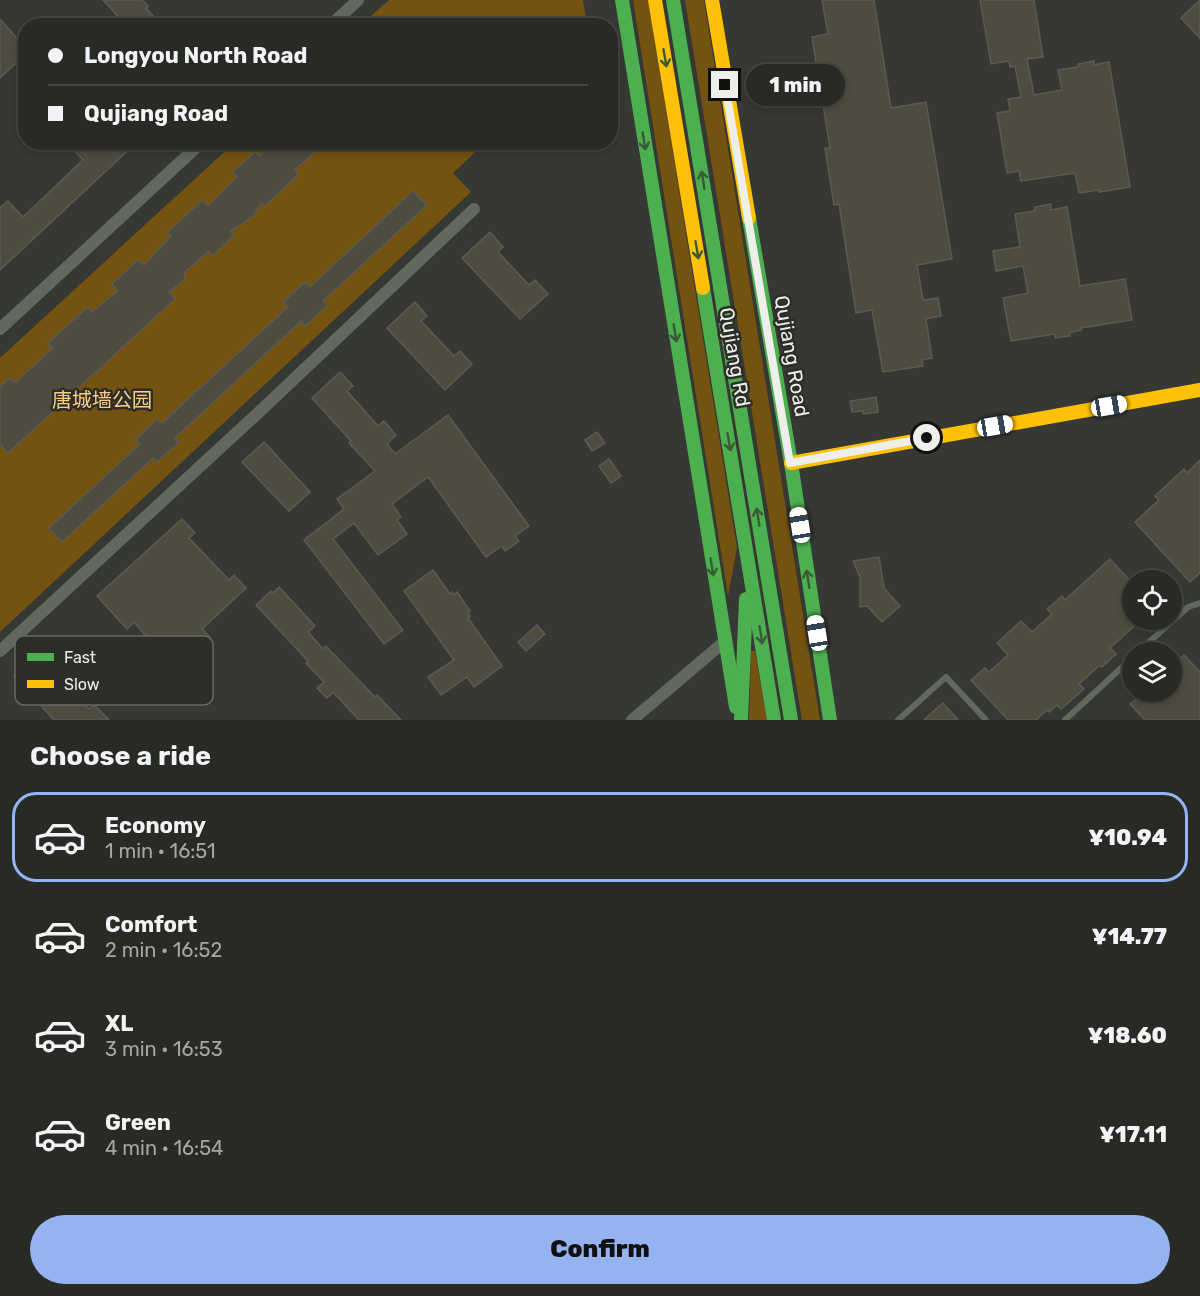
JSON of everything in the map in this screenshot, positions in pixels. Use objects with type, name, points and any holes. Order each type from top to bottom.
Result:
[{"type":"main road","points":[[621,0],[724,642],[739,720]]},
{"type":"main road","name":"Qujiang Rd","points":[[655,0],[774,720]]},
{"type":"main road","name":"Qujiang Rd","points":[[673,0],[791,720]]},
{"type":"main road","name":"Qujiang Road","points":[[712,0],[790,463],[830,720]]},
{"type":"main road","points":[[790,463],[1200,390]]},
{"type":"main road","points":[[739,720],[748,553]]},
{"type":"street","points":[[339,18],[358,0]]},
{"type":"street","points":[[0,329],[193,150]]},
{"type":"street","points":[[16,636],[258,413],[474,209]]},
{"type":"street","points":[[0,651],[15,637]]},
{"type":"street","points":[[632,720],[724,642]]},
{"type":"lane","points":[[1149,642],[1188,607],[1200,603]]},
{"type":"lane","points":[[1065,720],[1122,667]]},
{"type":"lane","points":[[898,720],[946,677],[986,720]]},
{"type":"green space","points":[[389,0],[583,0],[586,18],[369,18]]},
{"type":"green space","points":[[633,0],[648,0],[737,548],[728,596]]},
{"type":"green space","points":[[685,0],[704,0],[820,720],[802,720]]},
{"type":"green space","name":"唐城墙公园","points":[[226,150],[478,150],[453,173],[471,192],[0,632],[0,358]]},
{"type":"green space","points":[[751,651],[755,651],[767,720],[749,720]]},
{"type":"building","points":[[103,0],[142,0],[155,18],[120,18]]},
{"type":"building","points":[[822,0],[874,0],[891,108],[926,102],[952,259],[917,265],[923,300],[938,298],[941,316],[926,319],[932,358],[922,360],[923,366],[883,372],[872,310],[856,313],[839,204],[834,205],[825,148],[830,148],[812,37],[828,34]]},
{"type":"building","points":[[980,0],[1034,0],[1043,57],[1027,59],[1034,95],[1062,90],[1058,70],[1078,67],[1078,64],[1094,61],[1094,65],[1109,62],[1130,187],[1079,193],[1075,173],[1021,181],[1019,171],[1007,173],[997,113],[1010,111],[1008,99],[1021,97],[1015,66],[1010,67],[1009,61],[991,64]]},
{"type":"building","points":[[1200,0],[1200,38],[1181,18]]},
{"type":"building","points":[[0,19],[18,40],[18,61],[0,78]]},
{"type":"building","points":[[74,150],[128,150],[0,270],[0,208],[8,201],[23,217],[83,160]]},
{"type":"building","points":[[265,150],[317,150],[295,170],[298,175],[265,206],[261,203],[253,216],[231,231],[235,234],[213,255],[209,251],[185,272],[184,280],[169,292],[175,299],[8,453],[0,444],[0,387],[10,378],[15,383],[53,348],[48,343],[88,307],[92,312],[118,291],[112,284],[138,260],[144,265],[171,236],[168,232],[202,200],[208,206],[237,177],[233,172],[255,152],[259,156]]},
{"type":"building","points":[[413,191],[427,205],[323,301],[327,306],[305,326],[301,321],[175,438],[179,442],[157,462],[153,458],[62,542],[49,528],[140,444],[136,439],[157,419],[162,423],[288,307],[283,302],[305,282],[310,287]]},
{"type":"building","points":[[1051,204],[1051,210],[1067,207],[1080,286],[1125,279],[1132,320],[1081,328],[1081,330],[1069,333],[1070,336],[1055,338],[1055,334],[1011,341],[1003,298],[1028,293],[1023,266],[996,271],[993,251],[1020,247],[1015,214],[1035,211],[1035,207]]},
{"type":"building","points":[[490,232],[503,247],[498,252],[511,266],[529,285],[535,280],[548,294],[520,319],[462,258]]},
{"type":"building","points":[[415,302],[427,316],[421,321],[454,356],[460,351],[472,364],[445,390],[387,328]]},
{"type":"building","points":[[340,372],[353,386],[347,391],[378,426],[384,421],[396,435],[387,444],[395,454],[448,415],[529,526],[515,536],[519,541],[505,551],[502,546],[486,557],[428,477],[392,504],[401,517],[397,520],[407,534],[378,555],[354,523],[333,539],[403,630],[384,644],[304,540],[344,509],[337,499],[375,471],[312,398]]},
{"type":"building","points":[[876,397],[878,412],[863,414],[863,411],[852,412],[850,401]]},
{"type":"building","points":[[597,432],[605,443],[592,451],[585,440]]},
{"type":"building","points":[[264,442],[310,492],[289,511],[242,462]]},
{"type":"building","points":[[609,459],[621,476],[611,483],[599,466]]},
{"type":"building","points":[[1200,460],[1200,573],[1190,582],[1182,573],[1182,570],[1179,570],[1135,522],[1159,500],[1155,496],[1184,469],[1187,473]]},
{"type":"building","points":[[182,519],[195,533],[189,538],[229,580],[234,575],[246,588],[202,629],[209,636],[149,636],[144,634],[134,622],[127,629],[97,596]]},
{"type":"building","points":[[879,557],[884,588],[900,606],[882,622],[867,606],[860,607],[860,577],[853,561]]},
{"type":"building","points":[[1110,559],[1122,572],[1122,630],[1130,630],[1110,648],[1116,654],[1079,684],[1084,689],[1061,709],[1057,705],[1036,720],[1008,720],[971,680],[985,668],[989,672],[1008,655],[997,643],[1021,621],[1032,632],[1052,614],[1047,609],[1062,596],[1065,600]]},
{"type":"building","points":[[433,570],[450,594],[452,592],[454,595],[457,592],[470,611],[468,618],[502,666],[474,687],[467,677],[441,695],[428,677],[454,660],[404,591]]},
{"type":"building","points":[[279,587],[315,626],[308,632],[323,649],[326,646],[375,697],[377,695],[401,720],[359,720],[333,692],[327,698],[317,688],[324,682],[306,663],[308,661],[256,605]]},
{"type":"building","points":[[537,625],[545,634],[526,651],[518,642]]},
{"type":"building","points":[[1184,655],[1200,672],[1200,720],[1145,720],[1130,704],[1132,702],[1182,702],[1182,657]]},
{"type":"building","points":[[943,703],[958,720],[924,720],[938,707]]},
{"type":"building","points":[[40,705],[85,705],[89,709],[94,705],[109,720],[54,720]]},
{"type":"traffic: fast","points":[[622,0],[736,707]]},
{"type":"traffic: fast","points":[[673,0],[791,720]]},
{"type":"traffic: fast","points":[[749,218],[791,463],[830,720]]},
{"type":"traffic: fast","points":[[703,288],[774,720]]},
{"type":"traffic: fast","points":[[741,720],[746,599]]},
{"type":"traffic: slow","points":[[655,0],[703,288]]},
{"type":"traffic: slow","points":[[712,0],[749,218]]},
{"type":"traffic: slow","points":[[791,463],[1200,390]]},
{"type":"route","points":[[725,85],[790,463],[927,438]]}]
